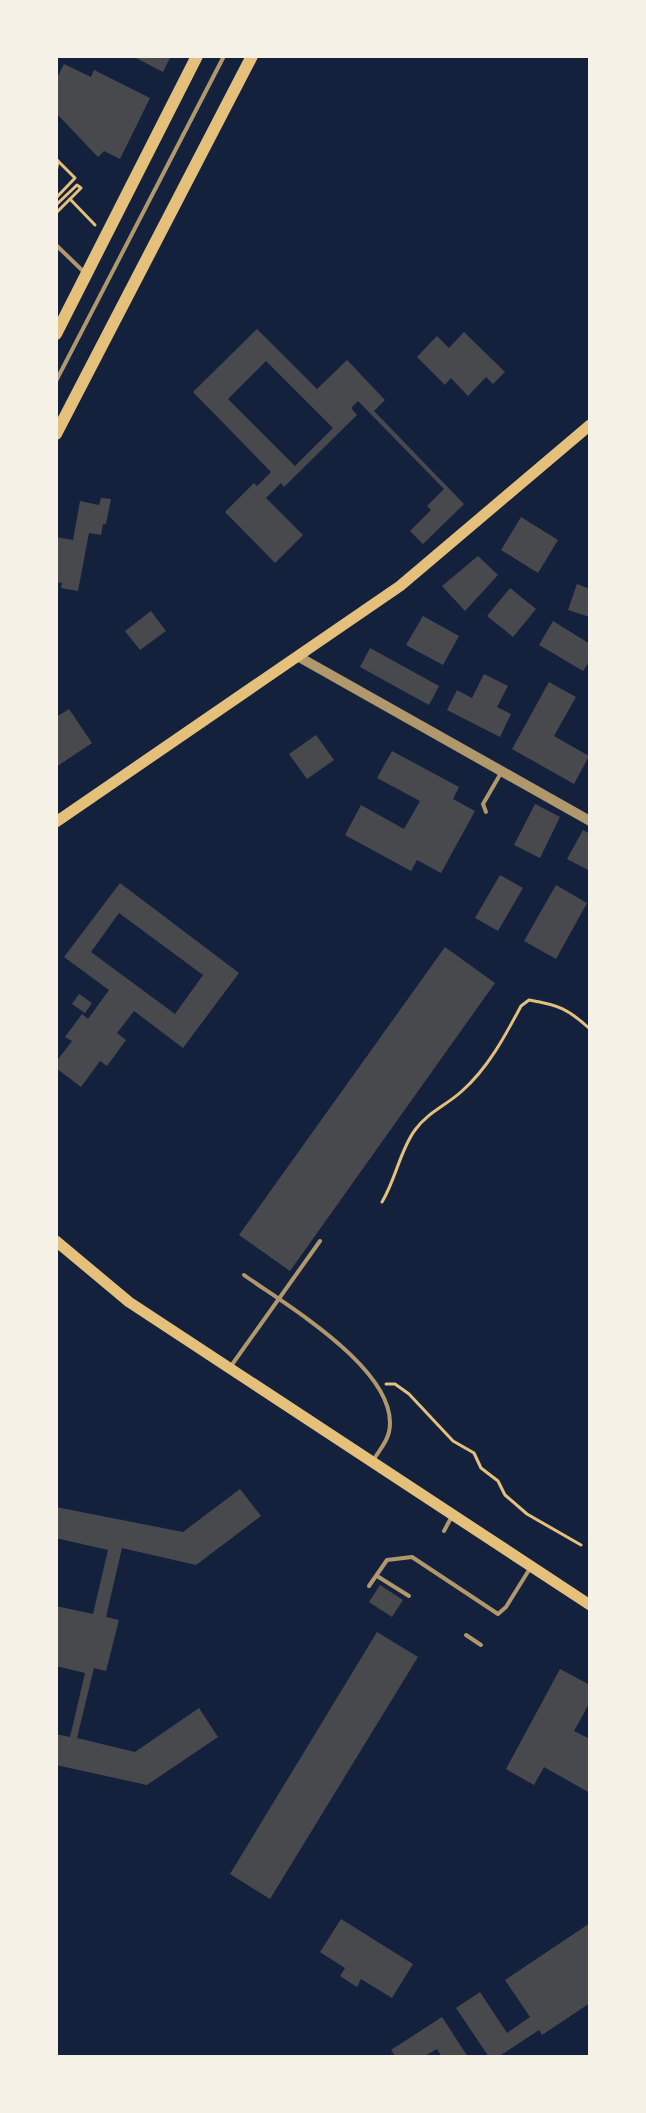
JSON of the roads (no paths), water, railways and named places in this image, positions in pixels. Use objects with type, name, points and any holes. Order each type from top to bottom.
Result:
[{"type":"main road","points":[[56,334],[197,56]]},
{"type":"main road","points":[[56,434],[252,56]]},
{"type":"main road","points":[[56,822],[421,570],[590,425]]},
{"type":"main road","points":[[56,1241],[115,1292],[371,1464],[590,1605]]},
{"type":"street","points":[[299,657],[590,821]]},
{"type":"lane","points":[[56,381],[224,56]]},
{"type":"lane","points":[[56,245],[86,275]]},
{"type":"lane","points":[[486,812],[483,804],[502,771]]},
{"type":"lane","points":[[229,1368],[320,1241]]},
{"type":"lane","points":[[244,1275],[324,1331],[360,1363],[375,1384],[386,1408],[390,1428],[371,1464]]},
{"type":"lane","points":[[444,1531],[452,1516]]},
{"type":"lane","points":[[369,1586],[387,1560],[412,1557],[498,1614],[506,1607],[531,1568]]},
{"type":"lane","points":[[376,1575],[409,1596]]},
{"type":"lane","points":[[466,1635],[481,1645]]}]
